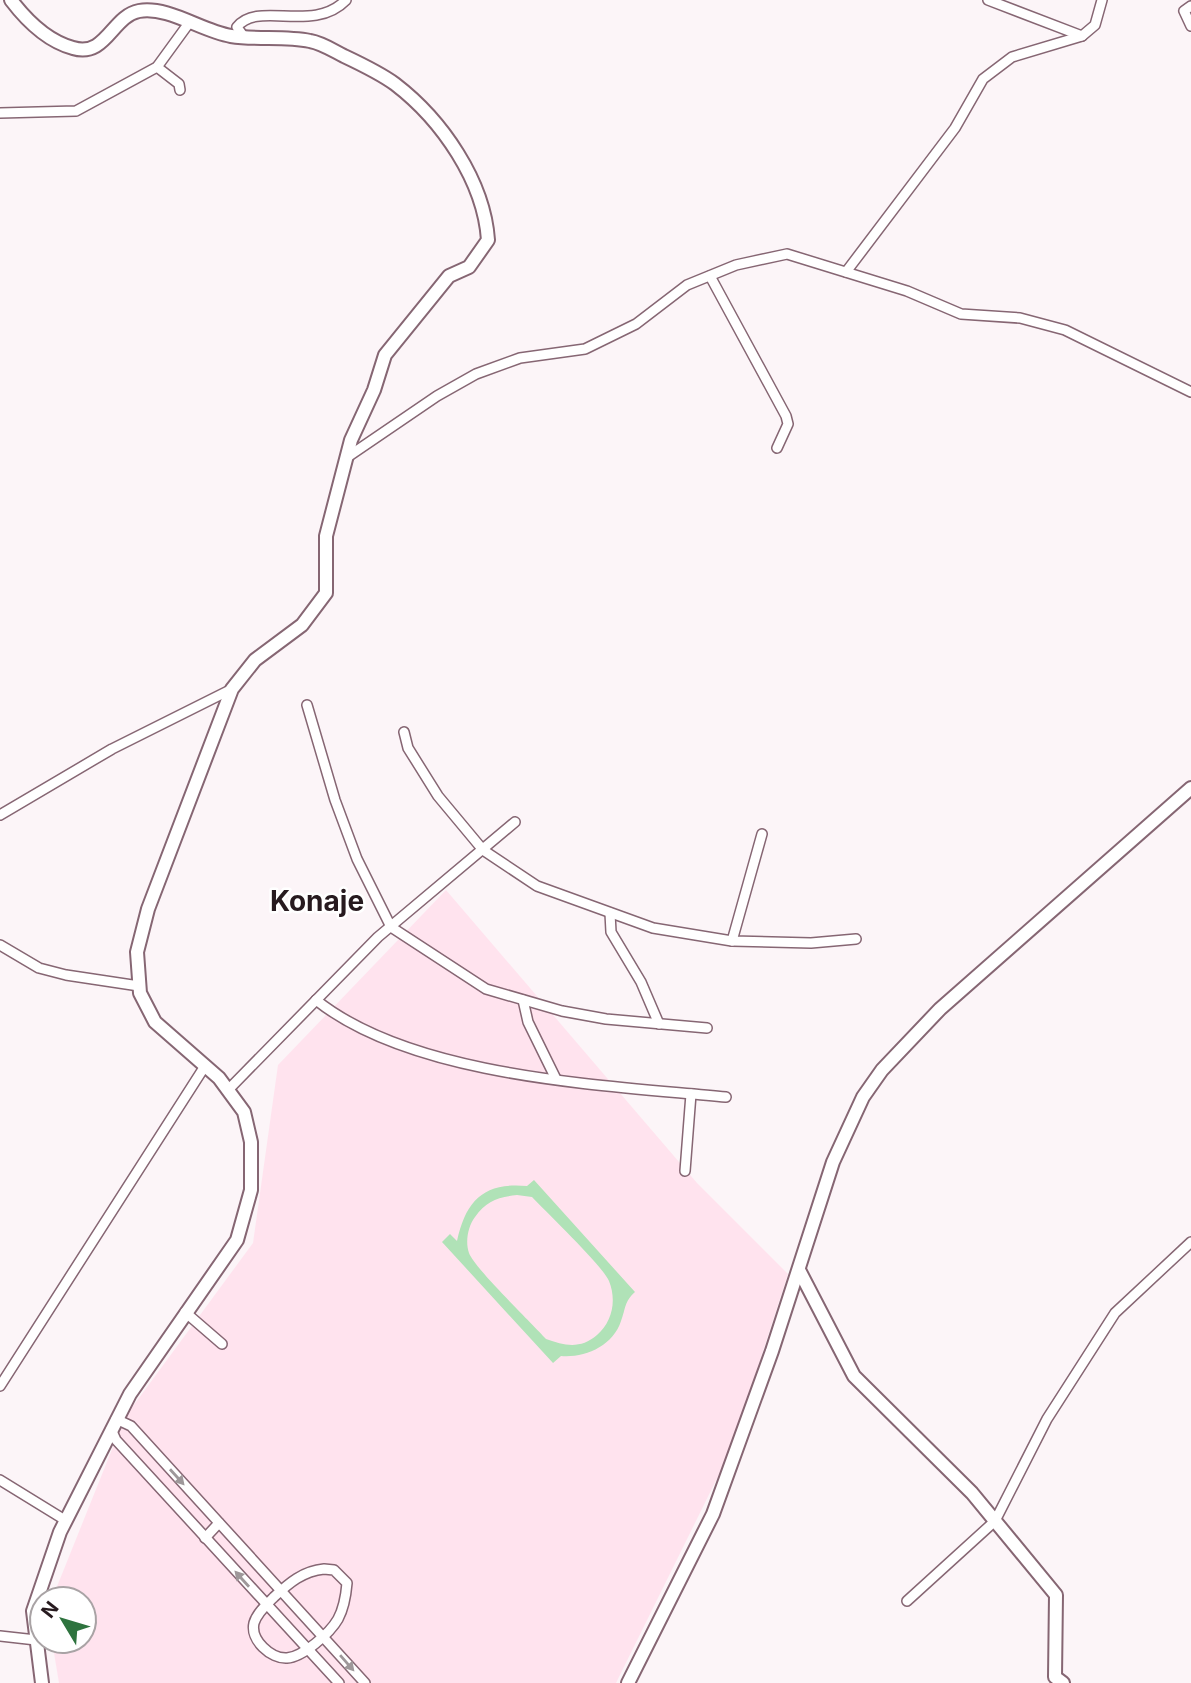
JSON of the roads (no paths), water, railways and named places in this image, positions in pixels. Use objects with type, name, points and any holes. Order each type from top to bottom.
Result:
[{"type":"main road","points":[[11,0],[26,19],[45,34],[74,48],[91,49],[107,39],[120,22],[137,11],[158,12],[229,36],[312,41],[394,83],[427,112],[461,161],[487,219],[488,240],[469,267],[449,276],[385,355],[346,458],[326,536],[326,593],[302,625],[255,660],[232,689],[148,909],[137,952],[139,993],[155,1022],[205,1066],[244,1112],[251,1142],[251,1190],[237,1240],[184,1312],[113,1423],[65,1520],[42,1585]]},
{"type":"main road","points":[[628,1683],[713,1514],[799,1270],[833,1162],[863,1097],[882,1070],[940,1009],[1191,788]]},
{"type":"main road","points":[[799,1270],[853,1376],[972,1493],[1056,1595],[1055,1677],[1063,1683]]},
{"type":"main road","points":[[38,1655],[42,1683]]},
{"type":"street","points":[[244,37],[237,27],[242,20],[258,11],[272,9],[289,15],[313,16],[339,7],[346,0]]},
{"type":"street","points":[[988,0],[1082,36]]},
{"type":"street","points":[[846,272],[955,128],[983,79],[1012,57],[1082,36],[1100,16],[1102,0]]},
{"type":"street","points":[[1191,6],[1184,11],[1191,26]]},
{"type":"street","points":[[0,113],[76,111],[157,67],[189,23]]},
{"type":"street","points":[[157,67],[179,84],[180,90]]},
{"type":"street","points":[[346,458],[437,396],[476,374],[520,358],[585,349],[636,324],[687,285],[736,265],[787,254],[907,291],[961,314],[1020,318],[1065,330],[1191,392]]},
{"type":"street","points":[[710,276],[786,416],[788,424],[777,448]]},
{"type":"street","points":[[0,816],[112,749],[232,689]]},
{"type":"street","points":[[307,705],[335,800],[357,859],[391,927],[486,989],[573,1013],[707,1028]]},
{"type":"street","points":[[404,732],[408,748],[438,796],[483,850],[537,886],[653,928],[732,941],[811,943],[856,939]]},
{"type":"street","points":[[228,1090],[391,927],[516,822]]},
{"type":"street","points":[[732,941],[762,834]]},
{"type":"street","points":[[610,913],[611,932],[641,982],[659,1024]]},
{"type":"street","points":[[0,946],[39,968],[66,975],[139,986]]},
{"type":"street","points":[[316,1000],[338,1017],[407,1048],[556,1079],[726,1097]]},
{"type":"street","points":[[523,1000],[528,1022],[556,1079]]},
{"type":"street","points":[[0,1386],[205,1066]]},
{"type":"street","points":[[685,1171],[691,1094]]},
{"type":"street","points":[[907,1601],[995,1521],[1047,1419],[1115,1313],[1191,1242]]},
{"type":"street","points":[[184,1312],[222,1344]]},
{"type":"street","points":[[339,1683],[116,1440],[113,1423],[131,1426],[365,1683]]},
{"type":"street","points":[[0,1480],[65,1520]]},
{"type":"street","points":[[205,1538],[219,1523]]},
{"type":"street","points":[[312,1570],[334,1570],[347,1583],[342,1609],[334,1624],[307,1649],[285,1658],[272,1655],[261,1646],[253,1625],[266,1605],[312,1570]]},
{"type":"street","points":[[0,1636],[28,1639]]},
{"type":"district","name":"Konaje","points":[[317,901]]}]
